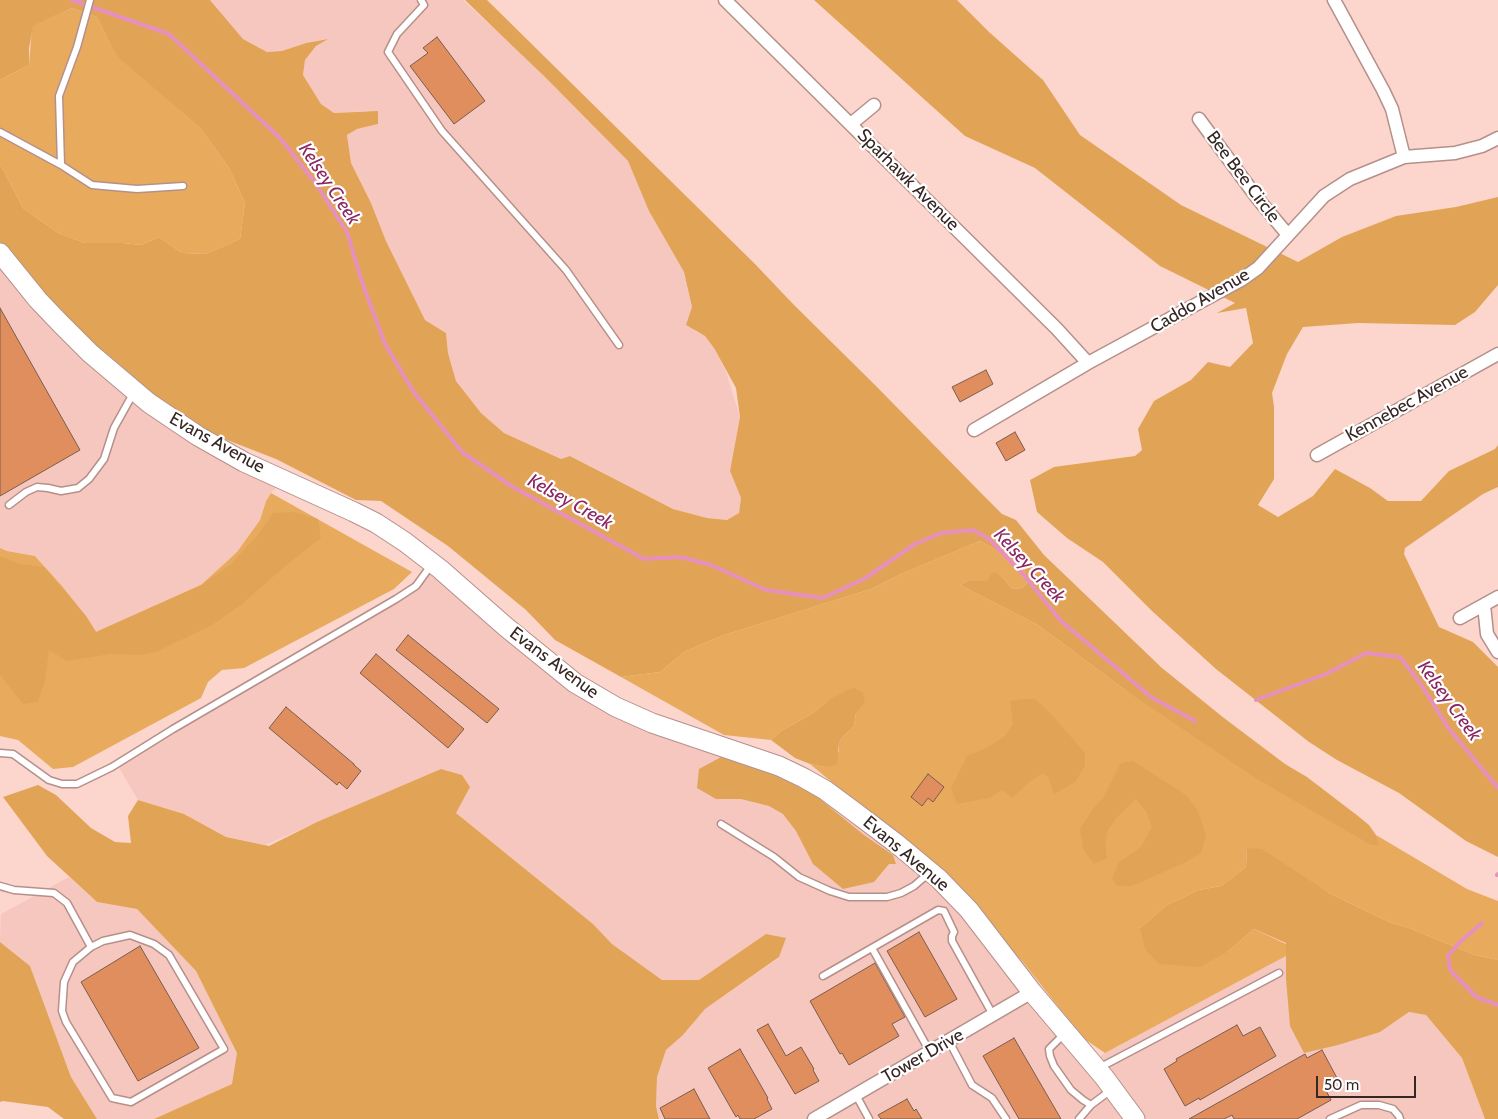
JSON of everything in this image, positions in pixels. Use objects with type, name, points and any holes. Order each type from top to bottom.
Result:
[{"type":"street","name":"Sparhawk Avenue","points":[[725,0],[1057,329],[1088,363]]},
{"type":"street","points":[[1334,0],[1392,109],[1404,158]]},
{"type":"street","points":[[851,124],[874,106]]},
{"type":"street","name":"Bee Bee Circle","points":[[1199,119],[1258,199],[1288,235]]},
{"type":"street","name":"Caddo Avenue","points":[[974,430],[1088,363],[1241,280],[1258,268],[1324,196],[1360,175],[1404,158],[1455,153],[1482,146],[1498,138]]},
{"type":"street","name":"Evans Avenue","points":[[0,253],[38,300],[90,354],[134,391],[198,436],[244,462],[354,512],[405,542],[433,563],[575,683],[616,707],[652,723],[779,766],[804,778],[852,810],[930,872],[969,910],[1032,992],[1098,1068],[1135,1119]]},
{"type":"street","name":"Kennebec Avenue","points":[[1316,455],[1498,354]]},
{"type":"street","points":[[1460,618],[1498,597]]},
{"type":"street","points":[[1484,605],[1487,634],[1498,652]]},
{"type":"street","name":"Tower Drive","points":[[814,1119],[1032,992]]},
{"type":"lane","points":[[61,165],[59,96],[77,47],[90,0]]},
{"type":"lane","points":[[421,0],[424,5],[397,34],[388,52],[442,131],[566,270],[619,345]]},
{"type":"lane","points":[[0,132],[61,165],[92,185],[137,189],[183,186]]},
{"type":"lane","points":[[9,505],[26,492],[37,488],[61,491],[78,488],[89,479],[104,459],[114,428],[134,391]]},
{"type":"lane","points":[[0,753],[13,754],[49,780],[62,784],[77,784],[112,767],[416,586],[433,563]]},
{"type":"lane","points":[[721,824],[774,857],[799,877],[830,891],[850,897],[887,898],[914,886],[930,872]]},
{"type":"lane","points":[[0,886],[14,890],[54,893],[67,903],[91,946]]},
{"type":"lane","points":[[823,976],[938,910],[944,911],[954,932],[952,941],[993,1016]]},
{"type":"lane","points":[[130,935],[154,944],[169,955],[224,1050],[132,1102],[112,1098],[66,1022],[62,1011],[64,982],[73,962],[91,946],[130,935]]},
{"type":"lane","points":[[872,948],[930,1052]]},
{"type":"lane","points":[[1098,1068],[1279,973]]},
{"type":"lane","points":[[1067,1031],[1049,1049],[1050,1056],[1071,1090],[1091,1105]]},
{"type":"lane","points":[[950,1041],[972,1084],[992,1098],[1006,1119]]},
{"type":"lane","points":[[1079,1119],[1091,1105],[1113,1089]]},
{"type":"lane","points":[[856,1095],[869,1119]]},
{"type":"lane","points":[[1330,1119],[1361,1105],[1393,1109],[1400,1119]]},
{"type":"shaded area","points":[[0,0],[210,0],[243,39],[267,52],[282,51],[306,43],[328,39],[316,46],[305,60],[303,75],[321,104],[334,113],[378,111],[378,124],[357,129],[347,135],[351,163],[371,203],[386,241],[425,320],[446,333],[448,353],[456,381],[481,413],[504,433],[561,459],[570,456],[673,509],[707,518],[727,520],[739,513],[741,498],[730,471],[740,417],[736,388],[714,348],[705,336],[686,325],[692,307],[684,272],[649,211],[628,161],[465,0],[487,0],[755,264],[1002,514],[1016,520],[1044,555],[1162,668],[1224,718],[1358,816],[1369,825],[1376,835],[1379,845],[1371,845],[1257,779],[1125,690],[1038,625],[960,585],[968,581],[987,581],[992,572],[999,574],[1013,589],[1022,588],[1027,583],[1024,565],[980,541],[901,574],[871,589],[721,636],[684,652],[660,672],[621,677],[555,640],[526,610],[448,546],[381,501],[356,500],[276,459],[202,428],[176,413],[102,356],[0,246],[0,164],[23,208],[58,233],[85,243],[141,245],[159,237],[182,253],[206,254],[240,239],[245,203],[229,168],[201,129],[119,58],[97,17],[72,8],[33,26],[29,48],[29,65],[0,80]]},
{"type":"shaded area","points":[[210,0],[463,0],[526,58],[628,161],[651,213],[684,272],[695,331],[705,336],[714,348],[726,372],[740,417],[730,471],[741,498],[739,513],[727,520],[707,518],[673,509],[571,456],[561,459],[504,433],[481,413],[456,381],[448,353],[446,333],[425,320],[386,241],[371,203],[351,163],[347,135],[357,129],[378,124],[367,111],[334,113],[321,104],[303,75],[305,60],[316,46],[326,39],[282,51],[267,52],[243,39]]},
{"type":"shaded area","points":[[814,0],[957,0],[989,32],[1043,80],[1080,135],[1181,205],[1298,262],[1342,237],[1396,216],[1456,207],[1498,197],[1498,285],[1475,312],[1455,325],[1358,323],[1303,327],[1287,354],[1272,393],[1274,407],[1274,479],[1258,505],[1278,517],[1313,496],[1335,469],[1370,488],[1388,501],[1421,501],[1449,471],[1495,449],[1498,445],[1498,487],[1483,494],[1405,548],[1404,554],[1439,627],[1473,642],[1498,667],[1498,857],[1466,841],[1399,793],[1337,760],[1309,742],[1216,669],[1152,611],[1103,562],[1067,538],[1037,512],[1030,480],[1054,467],[1135,456],[1142,450],[1138,429],[1154,401],[1191,380],[1208,362],[1230,367],[1253,343],[1246,308],[1217,313],[1235,303],[1160,266],[1035,168],[965,136]]},
{"type":"shaded area","points":[[72,8],[97,17],[109,42],[120,58],[201,129],[229,168],[245,203],[240,239],[206,254],[182,253],[159,237],[141,245],[85,243],[58,233],[23,208],[0,164],[0,80],[29,65],[32,26]]},
{"type":"shaded area","points":[[0,253],[123,382],[284,479],[271,493],[266,501],[260,520],[237,552],[201,585],[96,632],[62,586],[35,556],[0,548]]},
{"type":"shaded area","points":[[271,493],[412,572],[394,589],[244,668],[222,670],[208,682],[201,698],[73,767],[53,769],[18,740],[0,736],[0,548],[35,556],[62,586],[96,632],[201,585],[237,552],[260,520],[266,501]]},
{"type":"shaded area","points":[[294,512],[318,519],[321,538],[242,604],[212,625],[156,652],[139,655],[111,654],[67,661],[49,650],[45,681],[38,702],[23,704],[0,675],[0,556],[20,564],[44,567],[86,616],[96,632],[201,585],[230,565],[258,535],[273,513]]},
{"type":"shaded area","points":[[980,541],[1024,565],[1027,583],[1022,588],[1013,589],[999,574],[987,581],[968,581],[960,585],[1038,625],[1125,690],[1378,845],[1376,835],[1467,889],[1498,901],[1498,960],[1475,955],[1409,928],[1389,922],[1329,893],[1247,848],[1246,867],[1221,886],[1199,890],[1167,905],[1140,928],[1227,952],[1254,929],[1286,944],[1286,956],[1105,1053],[1083,1038],[1022,961],[917,853],[810,764],[825,767],[839,751],[839,743],[842,738],[854,726],[856,713],[829,700],[813,713],[781,731],[771,740],[724,735],[621,677],[660,672],[684,652],[721,636],[871,589],[901,574]]},
{"type":"shaded area","points":[[433,563],[575,683],[779,766],[939,879],[1093,1062],[1105,1053],[1286,956],[1286,979],[1380,1032],[1409,1012],[1426,1015],[1462,1058],[1485,1119],[659,1119],[656,1106],[657,1077],[666,1050],[683,1035],[705,1009],[779,958],[722,965],[699,980],[662,980],[612,944],[593,924],[456,813],[441,769],[265,845],[226,837],[184,814],[138,800],[117,764],[416,586]]},
{"type":"shaded area","points":[[854,688],[863,693],[865,702],[856,713],[854,726],[839,743],[837,765],[825,767],[810,764],[795,758],[771,740],[781,731],[813,713],[829,700]]},
{"type":"shaded area","points":[[1035,699],[1051,714],[1085,753],[1085,766],[1075,782],[1054,794],[1048,777],[1043,773],[1029,782],[1012,798],[1002,790],[989,798],[957,804],[951,788],[967,756],[988,747],[1005,736],[1013,724],[1010,701]]},
{"type":"shaded area","points":[[723,756],[752,765],[816,796],[864,835],[893,855],[896,864],[889,864],[874,882],[843,889],[813,864],[796,831],[783,814],[769,806],[741,799],[716,799],[697,788],[699,769]]},
{"type":"shaded area","points":[[1133,761],[1186,795],[1198,811],[1206,836],[1201,853],[1184,863],[1132,886],[1117,886],[1112,878],[1119,862],[1141,847],[1152,827],[1146,811],[1136,799],[1117,817],[1108,830],[1105,845],[1107,858],[1094,864],[1083,849],[1080,829],[1092,810],[1103,798],[1121,763]]},
{"type":"shaded area","points":[[441,769],[462,775],[470,787],[456,813],[593,924],[612,944],[662,980],[699,980],[766,934],[786,938],[779,957],[705,1009],[683,1035],[666,1050],[657,1077],[656,1106],[659,1119],[154,1119],[232,1084],[237,1053],[196,971],[137,909],[97,902],[47,856],[3,797],[38,785],[56,795],[91,828],[115,842],[131,843],[128,816],[138,800],[184,814],[226,837],[269,846],[317,822]]},
{"type":"shaded area","points":[[1247,848],[1262,849],[1329,893],[1389,922],[1409,928],[1475,955],[1498,960],[1498,1119],[1485,1119],[1462,1058],[1426,1015],[1409,1012],[1380,1032],[1304,1053],[1290,1026],[1286,979],[1286,943],[1254,929],[1227,952],[1200,967],[1159,964],[1145,949],[1140,928],[1167,905],[1199,890],[1221,886],[1246,867]]},
{"type":"shaded area","points":[[69,877],[97,902],[137,909],[196,971],[238,1053],[233,1084],[154,1119],[97,1119],[71,1077],[30,966],[0,942],[1,914]]},
{"type":"shaded area","points":[[0,942],[30,966],[71,1077],[97,1119],[64,1119],[48,1107],[0,1102]]},
{"type":"building","points":[[437,37],[485,101],[454,124],[410,66],[428,53],[423,48]]},
{"type":"building","points":[[0,308],[80,450],[0,496]]},
{"type":"building","points":[[986,370],[993,384],[960,402],[952,387]]},
{"type":"building","points":[[1015,432],[1025,450],[1006,461],[996,443]]},
{"type":"building","points":[[408,635],[499,709],[487,723],[396,650]]},
{"type":"building","points":[[376,654],[464,729],[448,748],[360,673]]},
{"type":"building","points":[[286,707],[361,771],[347,789],[339,782],[337,785],[269,728]]},
{"type":"building","points":[[928,774],[944,787],[933,802],[928,798],[922,806],[911,797]]},
{"type":"building","points":[[919,932],[957,999],[925,1017],[887,951]]},
{"type":"building","points":[[140,946],[199,1048],[138,1081],[81,982]]},
{"type":"building","points":[[875,963],[905,1017],[892,1024],[899,1036],[849,1065],[842,1053],[840,1054],[810,1001]]},
{"type":"building","points":[[768,1024],[786,1056],[801,1047],[819,1081],[795,1094],[757,1030]]},
{"type":"building","points":[[1237,1025],[1243,1036],[1260,1027],[1276,1056],[1200,1100],[1199,1098],[1185,1106],[1164,1069],[1177,1061],[1176,1059]]},
{"type":"building","points":[[1014,1038],[1061,1119],[1019,1119],[983,1056]]},
{"type":"building","points":[[740,1049],[768,1098],[772,1109],[754,1119],[740,1119],[738,1115],[736,1117],[708,1068]]},
{"type":"building","points":[[1322,1050],[1337,1078],[1323,1085],[1331,1100],[1297,1119],[1234,1119],[1232,1115],[1224,1119],[1189,1119],[1305,1054],[1307,1058]]},
{"type":"building","points":[[694,1089],[710,1119],[665,1119],[660,1108]]},
{"type":"building","points":[[907,1099],[914,1111],[916,1109],[922,1119],[881,1119],[878,1115]]},
{"type":"waterway","name":"Kelsey Creek","points":[[72,0],[169,34],[280,138],[316,184],[347,232],[362,282],[385,344],[413,391],[462,452],[513,487],[644,559],[681,557],[711,565],[766,590],[823,598],[864,579],[915,544],[941,533],[973,530],[989,539],[1023,574],[1061,621],[1151,697],[1195,721]]},
{"type":"waterway","name":"Kelsey Creek","points":[[1256,700],[1326,674],[1366,653],[1400,657],[1420,683],[1449,729],[1498,788]]},
{"type":"waterway","name":"Kelsey Creek","points":[[1482,923],[1460,942],[1448,956],[1450,970],[1476,997],[1498,1005]]}]
